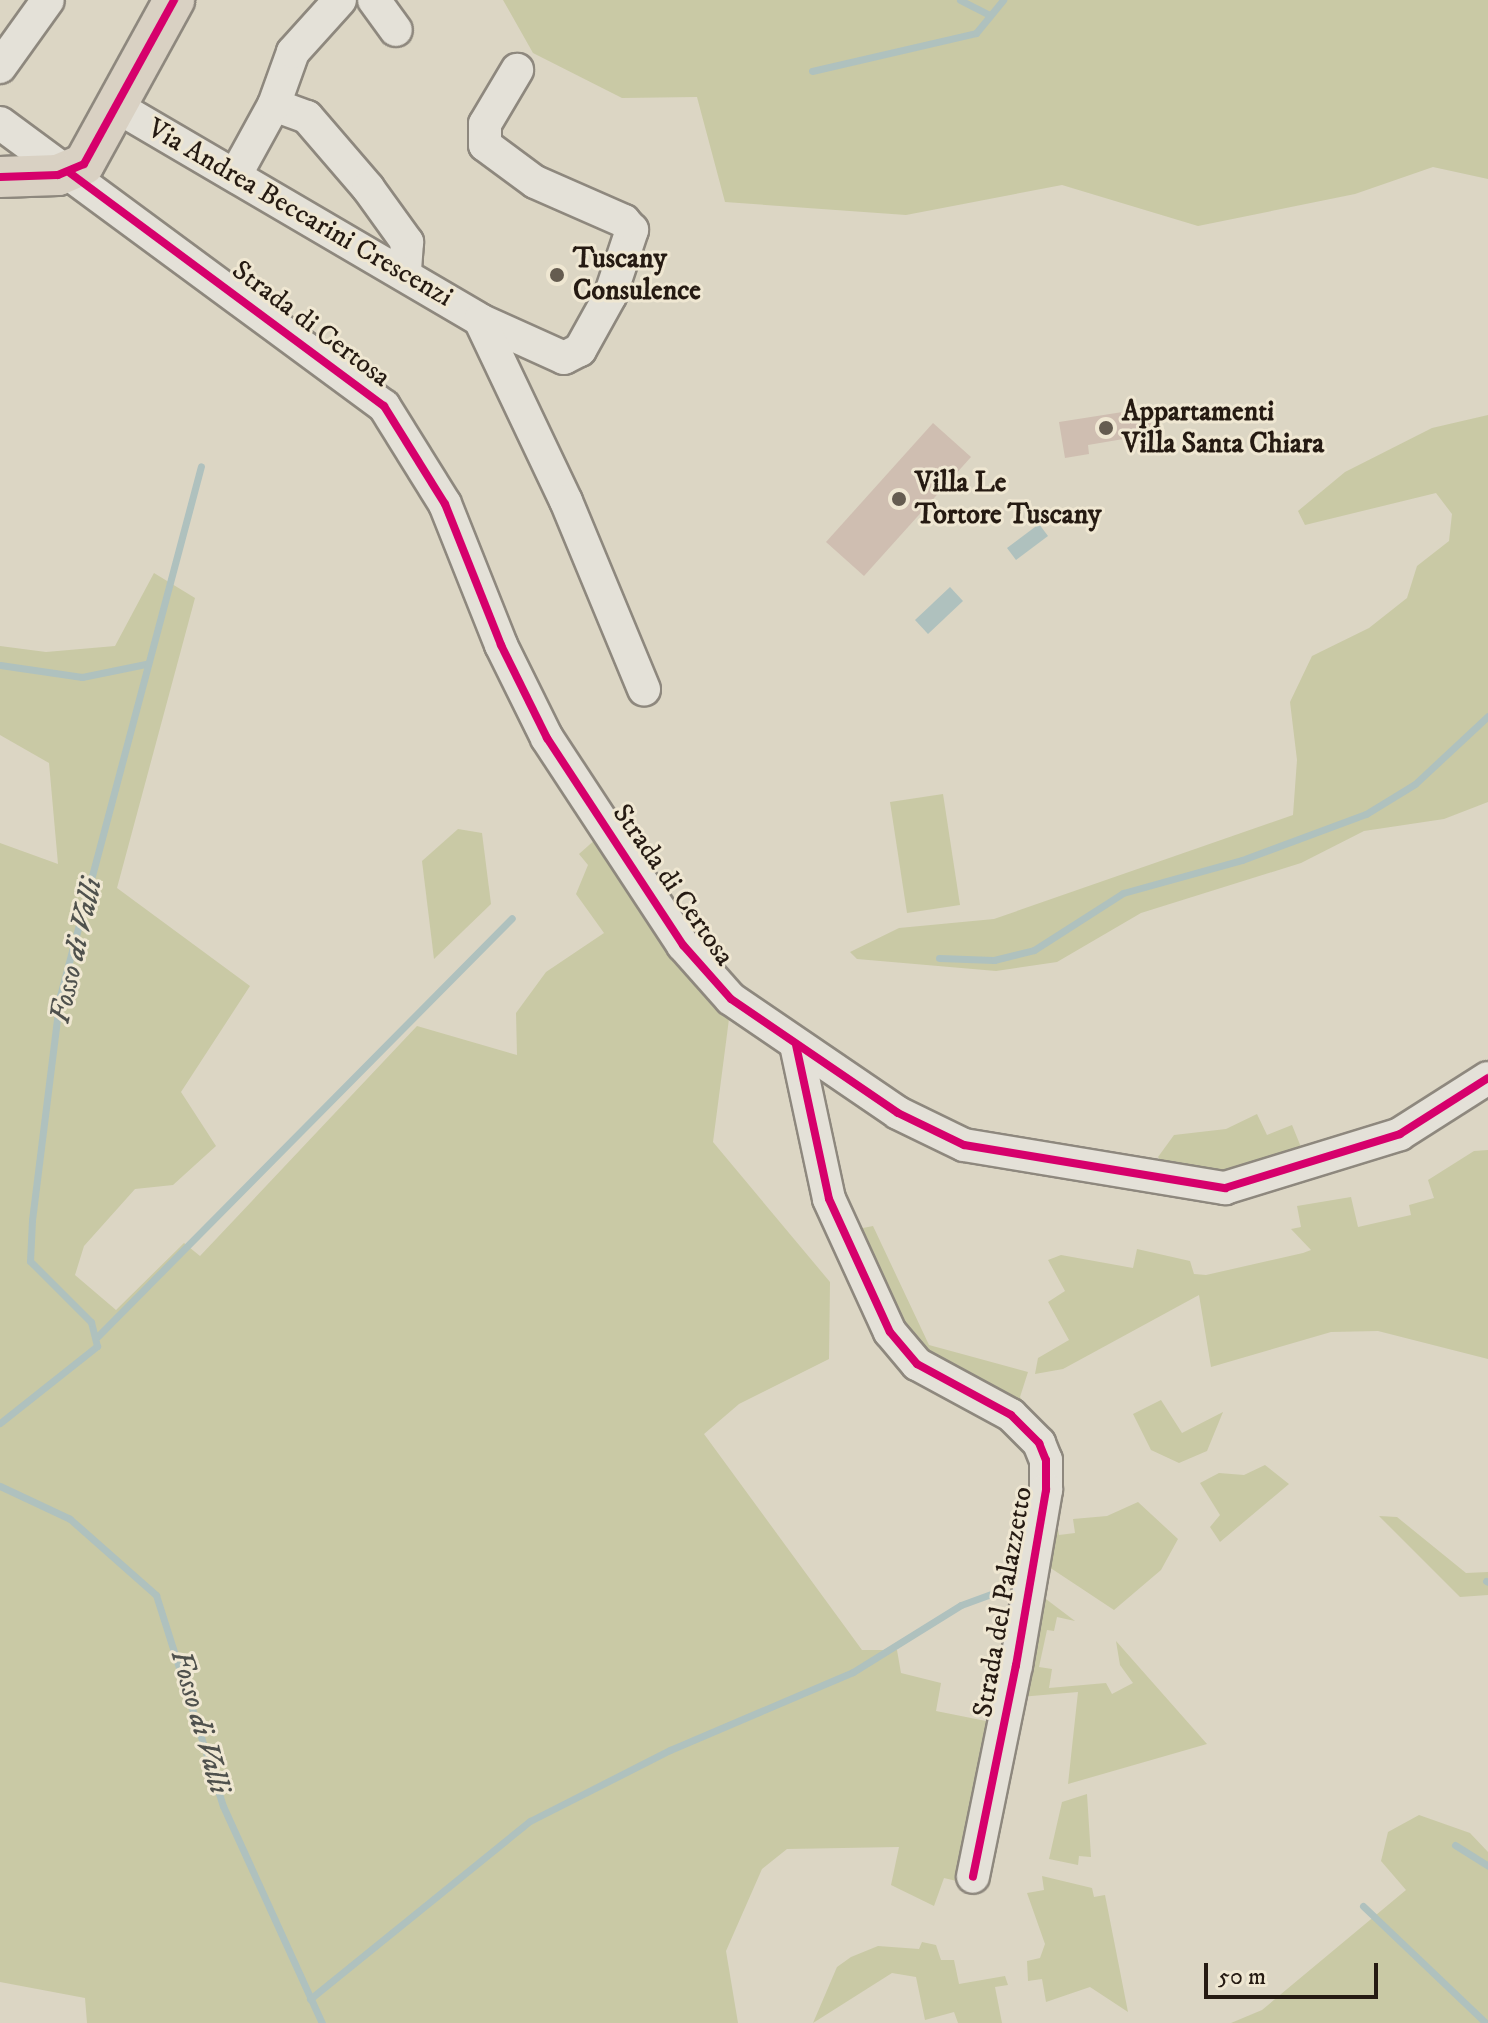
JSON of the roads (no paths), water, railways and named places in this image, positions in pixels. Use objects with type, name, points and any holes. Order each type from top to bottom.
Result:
[{"type":"main road","points":[[0,177],[70,173],[94,152],[174,0]]},
{"type":"street","points":[[0,67],[48,0]]},
{"type":"street","points":[[236,174],[274,105],[293,52],[340,0]]},
{"type":"street","points":[[374,0],[396,30]]},
{"type":"street","name":"Via Andrea Beccarini Crescenzi","points":[[119,108],[405,271],[480,320],[550,355],[571,357],[617,283],[632,234],[624,221],[535,182],[485,145],[485,124],[517,70]]},
{"type":"street","points":[[274,105],[307,117],[377,199],[407,242],[405,271]]},
{"type":"street","name":"Strada di Certosa","points":[[0,123],[392,415],[445,504],[501,645],[547,738],[606,831],[716,985],[796,1045],[898,1113],[955,1142],[1211,1188],[1268,1179],[1400,1134],[1488,1078]]},
{"type":"street","name":"Via Andrea Beccarini Crescenzi","points":[[480,320],[566,501],[644,689]]},
{"type":"street","name":"Strada del Palazzetto","points":[[796,1045],[829,1199],[890,1332],[917,1364],[1011,1415],[1034,1436],[1046,1460],[1046,1490],[1016,1665],[973,1877]]},
{"type":"waterway","points":[[960,0],[990,15]]},
{"type":"waterway","points":[[812,71],[976,33],[1003,0]]},
{"type":"waterway","name":"Fosso di Valli","points":[[0,1423],[97,1346],[91,1322],[30,1261],[32,1220],[60,996],[201,466]]},
{"type":"waterway","points":[[0,665],[82,677],[146,664]]},
{"type":"waterway","points":[[939,958],[994,960],[1034,950],[1123,893],[1242,860],[1366,814],[1415,784],[1488,716]]},
{"type":"waterway","points":[[98,1336],[512,918]]},
{"type":"waterway","name":"Fosso di Valli","points":[[0,1486],[70,1519],[156,1595],[223,1806],[322,2023]]},
{"type":"waterway","points":[[310,1999],[530,1821],[670,1750],[853,1672],[961,1605],[999,1591]]},
{"type":"waterway","points":[[1455,1845],[1488,1866]]},
{"type":"waterway","points":[[1363,1906],[1486,2023]]},
{"type":"place","name":"Tuscany Consulence","points":[[557,275]]},
{"type":"place","name":"Appartamenti Villa Santa Chiara","points":[[1106,428]]},
{"type":"place","name":"Villa Le Tortore Tuscany","points":[[899,499]]}]
